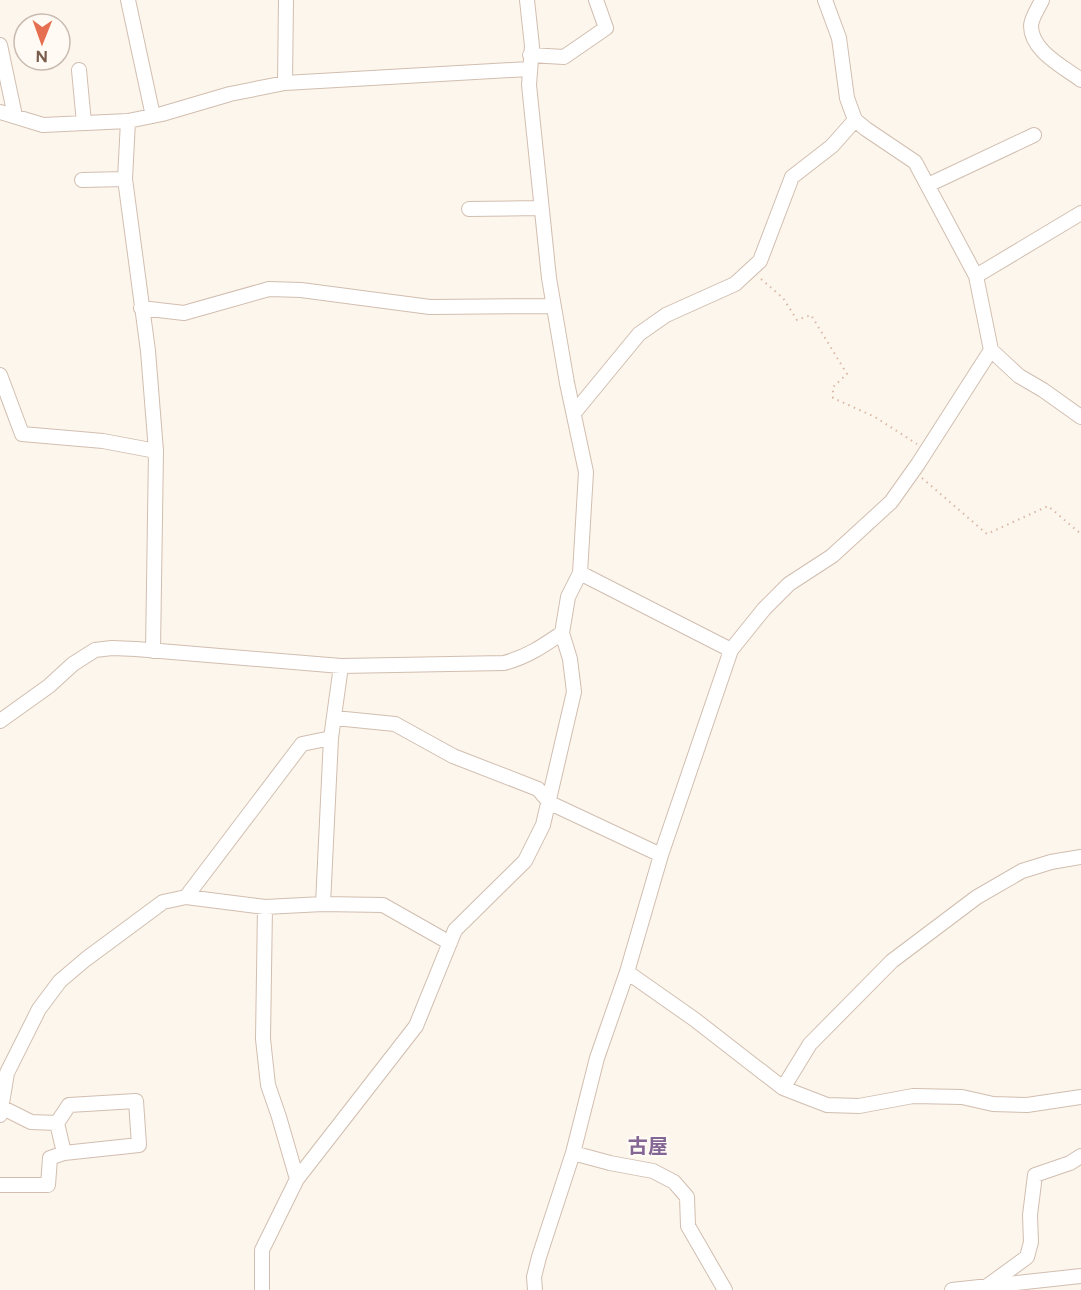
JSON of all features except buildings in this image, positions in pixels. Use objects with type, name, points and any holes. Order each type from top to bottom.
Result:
[{"type":"street","points":[[128,0],[153,116]]},
{"type":"street","points":[[285,0],[285,83]]},
{"type":"street","points":[[262,1290],[262,1250],[297,1179],[416,1026],[455,930],[525,861],[543,825],[574,692],[570,659],[562,633],[568,597],[580,573],[586,472],[554,306],[529,85],[532,46],[527,0]]},
{"type":"street","points":[[0,112],[43,125],[128,121],[230,94],[285,83],[530,62],[564,57],[606,28],[596,0]]},
{"type":"street","points":[[825,0],[839,38],[847,98],[855,120],[915,162],[976,276],[991,351],[1018,376],[1043,390],[1081,417]]},
{"type":"street","points":[[1042,0],[1031,25],[1035,42],[1047,55],[1081,81]]},
{"type":"street","points":[[0,45],[15,117]]},
{"type":"street","points":[[79,70],[84,123]]},
{"type":"street","points":[[574,413],[639,334],[666,315],[735,284],[760,261],[792,177],[832,146],[855,120]]},
{"type":"street","points":[[128,121],[125,179],[148,351],[156,451],[153,651]]},
{"type":"street","points":[[928,185],[1034,135]]},
{"type":"street","points":[[82,180],[125,179]]},
{"type":"street","points":[[469,209],[542,208]]},
{"type":"street","points":[[976,276],[1081,213]]},
{"type":"street","points":[[141,308],[184,313],[269,289],[301,290],[430,307],[554,306]]},
{"type":"street","points":[[535,1290],[534,1277],[539,1257],[573,1153],[597,1058],[627,972],[661,855],[731,650],[764,609],[789,584],[832,556],[891,502],[991,351]]},
{"type":"street","points":[[0,375],[22,434],[103,441],[156,451]]},
{"type":"street","points":[[580,573],[731,650]]},
{"type":"street","points":[[0,721],[49,686],[73,664],[95,650],[112,648],[341,666],[504,663],[522,659],[562,633]]},
{"type":"street","points":[[323,904],[331,738],[341,666]]},
{"type":"street","points":[[335,718],[395,724],[453,756],[538,789],[549,803],[661,855]]},
{"type":"street","points":[[186,897],[302,744],[331,738]]},
{"type":"street","points":[[783,1088],[810,1044],[892,961],[977,897],[1022,871],[1051,862],[1081,857]]},
{"type":"street","points":[[57,1123],[31,1122],[1,1111],[7,1073],[39,1009],[60,981],[163,902],[186,897],[265,907],[323,904],[383,905],[450,943]]},
{"type":"street","points":[[265,907],[263,1040],[268,1085],[297,1179]]},
{"type":"street","points":[[627,972],[694,1019],[783,1088],[826,1106],[859,1106],[914,1096],[962,1097],[993,1104],[1027,1105],[1081,1097]]},
{"type":"street","points":[[0,1185],[48,1185],[50,1158],[64,1153],[140,1145],[136,1101],[69,1105],[57,1123],[64,1153]]},
{"type":"street","points":[[573,1153],[653,1171],[674,1182],[687,1197],[688,1226],[725,1290]]},
{"type":"street","points":[[986,1287],[1027,1257],[1031,1242],[1030,1215],[1035,1175],[1070,1163],[1081,1156]]},
{"type":"street","points":[[952,1290],[1081,1276]]},
{"type":"path","points":[[751,269],[783,298],[797,320],[811,315],[847,374],[833,387],[833,398],[875,417],[927,450]]},
{"type":"path","points":[[913,471],[987,534],[1048,506],[1081,534]]},
{"type":"district","name":"古屋","points":[[648,1146]]}]
